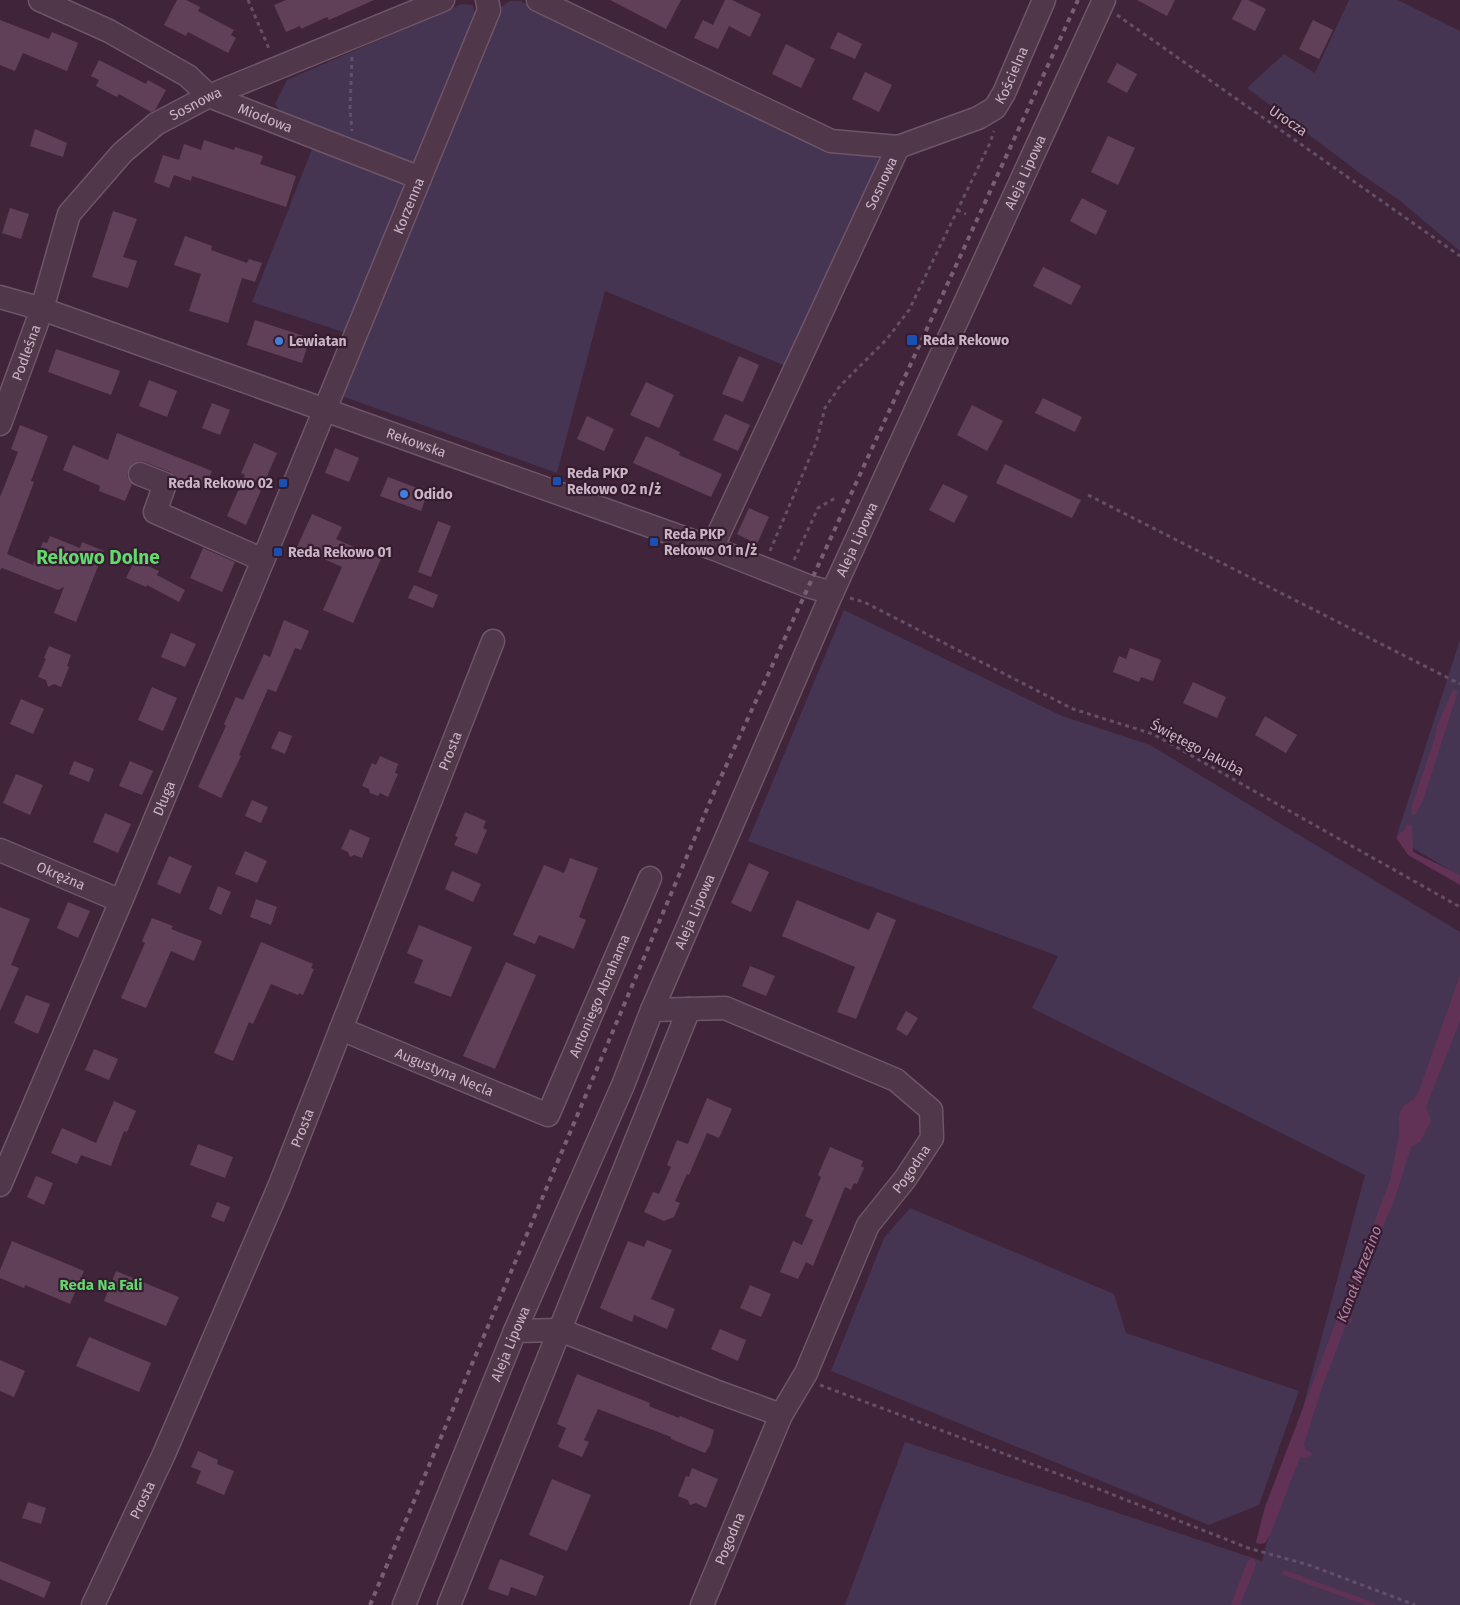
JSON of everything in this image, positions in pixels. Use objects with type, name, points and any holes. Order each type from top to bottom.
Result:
[{"type":"street","name":"Miodowa","points":[[40,0],[109,31],[188,76],[209,96],[420,178]]},
{"type":"street","name":"Sosnowa","points":[[42,309],[69,214],[122,153],[156,124],[209,96],[443,0]]},
{"type":"street","name":"Korzenna","points":[[325,411],[489,10],[487,0]]},
{"type":"street","name":"Sosnowa","points":[[538,0],[831,141],[898,147],[712,548]]},
{"type":"street","name":"Kościelna","points":[[898,147],[978,118],[995,108],[1004,94],[1044,0]]},
{"type":"street","name":"Aleja Lipowa","points":[[404,1605],[515,1331],[623,1085],[652,1010],[832,593],[1103,2]]},
{"type":"street","name":"Rekowska","points":[[0,297],[42,309],[712,548],[808,586],[832,593]]},
{"type":"street","name":"Podleśna","points":[[0,424],[42,309]]},
{"type":"street","name":"Długa","points":[[0,1185],[121,901],[325,411]]},
{"type":"street","points":[[140,474],[165,484],[155,512],[264,560]]},
{"type":"street","name":"Prosta","points":[[92,1605],[164,1454],[268,1213],[493,641]]},
{"type":"street","name":"Okrężna","points":[[0,850],[121,901]]},
{"type":"street","name":"Antoniego Abrahama","points":[[548,1115],[650,878]]},
{"type":"street","name":"Pogodna","points":[[652,1010],[725,1008],[896,1080],[932,1110],[932,1138],[905,1179],[868,1225],[803,1379],[781,1415],[702,1605]]},
{"type":"street","points":[[449,1605],[688,1009]]},
{"type":"street","name":"Augustyna Necla","points":[[341,1029],[548,1115]]},
{"type":"street","points":[[623,1085],[653,1098]]},
{"type":"street","points":[[515,1331],[560,1330],[781,1415]]},
{"type":"path","points":[[248,0],[277,68]]},
{"type":"path","name":"Urocza","points":[[1103,2],[1460,256]]},
{"type":"path","points":[[353,36],[350,109],[355,154]]},
{"type":"path","points":[[764,568],[816,443],[825,408],[840,386],[887,339],[909,310],[990,143],[996,123],[995,108]]},
{"type":"path","points":[[957,210],[966,214]]},
{"type":"path","points":[[1088,495],[1460,684]]},
{"type":"path","points":[[791,566],[818,508],[837,497]]},
{"type":"path","name":"Świętego Jakuba","points":[[832,593],[864,602],[1073,709],[1153,734],[1460,907]]},
{"type":"path","points":[[803,1379],[1101,1490],[1248,1548],[1308,1566],[1415,1605]]},
{"type":"shaded area","points":[[1349,0],[1398,0],[1460,31],[1460,251],[1399,200],[1361,174],[1247,88],[1284,54],[1315,73]]},
{"type":"shaded area","points":[[510,1],[520,1],[831,146],[865,149],[879,160],[882,173],[788,367],[605,291],[557,473],[339,395],[501,7]]},
{"type":"shaded area","points":[[462,4],[473,5],[475,16],[346,333],[252,302],[318,134],[290,125],[275,104],[287,80]]},
{"type":"shaded area","points":[[844,610],[1062,716],[1150,745],[1460,932],[1460,1605],[845,1605],[905,1442],[1262,1561],[1365,1175],[1032,1008],[1058,956],[748,841]]},
{"type":"shaded area","points":[[1460,640],[1460,876],[1396,838]]},
{"type":"shaded area","points":[[910,1208],[1114,1294],[1126,1333],[1299,1391],[1259,1505],[1209,1525],[831,1371],[884,1238]]},
{"type":"water","points":[[1453,690],[1458,691],[1423,800],[1415,815],[1411,813],[1412,806],[1435,738],[1437,726]]},
{"type":"water","points":[[1407,824],[1412,825],[1413,852],[1460,875],[1460,885],[1408,855],[1397,839]]},
{"type":"water","name":"Kanał Mrzezino","points":[[1460,975],[1460,1021],[1426,1107],[1431,1121],[1420,1142],[1411,1147],[1394,1201],[1378,1238],[1351,1314],[1352,1322],[1346,1325],[1321,1390],[1304,1444],[1305,1449],[1313,1454],[1305,1458],[1300,1457],[1271,1533],[1265,1543],[1256,1543],[1265,1507],[1390,1181],[1399,1136],[1399,1115],[1403,1106],[1414,1099],[1420,1088]]},
{"type":"water","points":[[1251,1558],[1255,1560],[1256,1565],[1240,1605],[1231,1605],[1247,1562]]},
{"type":"building","points":[[177,0],[186,0],[200,7],[198,11],[234,30],[231,35],[236,38],[228,53],[188,32],[186,36],[164,25]]},
{"type":"building","points":[[286,0],[374,0],[329,20],[327,17],[301,29],[300,26],[286,32],[274,5]]},
{"type":"building","points":[[610,0],[681,0],[666,29]]},
{"type":"building","points":[[725,0],[732,0],[761,14],[750,37],[729,26],[718,49],[694,38],[703,20],[713,25]]},
{"type":"building","points":[[1137,0],[1175,0],[1167,16]]},
{"type":"building","points":[[1242,0],[1248,0],[1266,9],[1255,31],[1232,19]]},
{"type":"building","points":[[0,20],[49,39],[52,32],[78,43],[67,71],[23,53],[15,71],[0,65]]},
{"type":"building","points":[[1313,20],[1333,30],[1319,59],[1299,49]]},
{"type":"building","points":[[838,32],[862,44],[855,59],[830,48]]},
{"type":"building","points":[[786,44],[815,59],[801,88],[772,74]]},
{"type":"building","points":[[99,60],[146,84],[148,80],[166,90],[155,110],[151,112],[119,94],[117,97],[96,86],[99,80],[91,76]]},
{"type":"building","points":[[1117,63],[1137,74],[1127,93],[1107,82]]},
{"type":"building","points":[[865,72],[892,85],[879,112],[852,99]]},
{"type":"building","points":[[35,129],[67,143],[63,157],[30,146]]},
{"type":"building","points":[[1108,136],[1135,148],[1118,185],[1091,172]]},
{"type":"building","points":[[204,140],[234,150],[235,147],[263,156],[260,164],[296,176],[286,207],[192,176],[191,181],[174,175],[169,188],[154,182],[163,155],[179,160],[184,144],[201,150]]},
{"type":"building","points":[[1082,198],[1107,211],[1096,235],[1070,221]]},
{"type":"building","points":[[10,208],[29,214],[21,239],[2,233]]},
{"type":"building","points":[[113,211],[137,219],[123,257],[137,261],[128,288],[92,277]]},
{"type":"building","points":[[185,236],[212,246],[211,250],[247,263],[249,259],[262,263],[255,282],[242,278],[228,323],[189,311],[201,274],[174,265]]},
{"type":"building","points":[[1043,267],[1081,286],[1071,305],[1033,286]]},
{"type":"building","name":"Lewiatan","points":[[255,320],[310,338],[302,363],[247,345]]},
{"type":"building","points":[[56,349],[120,371],[111,395],[48,372]]},
{"type":"building","points":[[739,356],[759,365],[743,402],[722,394]]},
{"type":"building","points":[[149,380],[177,391],[167,417],[139,406]]},
{"type":"building","points":[[646,382],[674,395],[659,428],[630,415]]},
{"type":"building","points":[[1043,398],[1082,417],[1075,432],[1035,413]]},
{"type":"building","points":[[212,403],[230,410],[220,435],[202,428]]},
{"type":"building","points":[[972,405],[1003,421],[987,451],[957,435]]},
{"type":"building","points":[[725,414],[750,425],[738,451],[713,440]]},
{"type":"building","points":[[587,416],[614,429],[604,451],[577,439]]},
{"type":"building","points":[[20,425],[48,436],[31,481],[34,482],[7,554],[33,565],[43,542],[47,543],[50,536],[80,548],[82,542],[104,551],[76,622],[54,613],[64,587],[58,590],[2,568],[0,570],[0,497],[18,452],[11,449]]},
{"type":"building","points":[[117,433],[212,471],[204,490],[177,479],[170,472],[139,461],[132,464],[128,470],[127,476],[132,484],[125,501],[99,491],[100,486],[63,470],[73,445],[108,460]]},
{"type":"building","points":[[646,436],[680,452],[679,455],[722,474],[711,497],[633,463]]},
{"type":"building","points":[[254,443],[277,453],[246,525],[227,516],[245,475],[241,473]]},
{"type":"building","points":[[335,448],[359,458],[349,482],[325,473]]},
{"type":"building","points":[[1005,464],[1081,500],[1072,518],[996,483]]},
{"type":"building","name":"Odido","points":[[388,477],[428,492],[421,511],[380,496]]},
{"type":"building","points":[[943,484],[968,496],[954,523],[929,510]]},
{"type":"building","points":[[749,508],[769,517],[757,544],[737,534]]},
{"type":"building","points":[[312,514],[342,527],[336,539],[381,559],[353,623],[323,610],[342,567],[297,547]]},
{"type":"building","points":[[438,521],[451,526],[431,577],[418,572]]},
{"type":"building","points":[[203,548],[235,562],[222,592],[190,578]]},
{"type":"building","points":[[135,560],[159,571],[157,575],[185,590],[179,602],[147,585],[146,587],[126,578]]},
{"type":"building","points":[[414,585],[438,595],[433,608],[408,598]]},
{"type":"building","points":[[284,620],[309,631],[301,650],[295,648],[276,692],[268,689],[239,755],[241,756],[221,798],[198,787],[226,726],[224,724],[236,697],[243,700],[264,654],[270,657]]},
{"type":"building","points":[[171,633],[196,644],[185,667],[161,657]]},
{"type":"building","points":[[49,646],[71,655],[67,666],[69,667],[61,687],[54,684],[48,687],[46,680],[38,677],[46,659],[44,658]]},
{"type":"building","points":[[1130,648],[1161,660],[1153,681],[1141,677],[1139,682],[1113,672],[1119,656],[1126,659]]},
{"type":"building","points":[[1193,682],[1226,697],[1217,718],[1183,703]]},
{"type":"building","points":[[152,687],[177,698],[163,731],[138,720]]},
{"type":"building","points":[[21,699],[44,709],[33,734],[10,724]]},
{"type":"building","points":[[1265,716],[1297,735],[1286,753],[1255,735]]},
{"type":"building","points":[[279,731],[292,736],[285,754],[271,748]]},
{"type":"building","points":[[380,756],[398,764],[395,773],[398,774],[388,797],[380,793],[378,796],[370,793],[369,789],[362,786],[372,763],[376,765]]},
{"type":"building","points":[[74,761],[94,769],[89,782],[69,774]]},
{"type":"building","points":[[130,761],[153,771],[142,795],[119,786]]},
{"type":"building","points":[[16,774],[43,785],[30,815],[3,803]]},
{"type":"building","points":[[252,800],[268,807],[261,823],[245,816]]},
{"type":"building","points":[[465,812],[486,821],[483,828],[487,830],[477,854],[454,845],[458,837],[455,836]]},
{"type":"building","points":[[105,813],[131,824],[118,853],[93,842]]},
{"type":"building","points":[[350,829],[370,838],[362,858],[354,855],[350,857],[348,852],[341,849]]},
{"type":"building","points":[[245,851],[267,861],[257,883],[235,874]]},
{"type":"building","points":[[169,856],[192,866],[180,894],[157,884]]},
{"type":"building","points":[[570,858],[598,868],[579,917],[586,920],[574,949],[539,935],[535,944],[513,935],[544,865],[564,873]]},
{"type":"building","points":[[749,863],[769,872],[751,912],[731,903]]},
{"type":"building","points":[[452,871],[481,884],[473,902],[445,889]]},
{"type":"building","points":[[218,886],[231,892],[221,915],[209,909]]},
{"type":"building","points":[[256,899],[277,907],[271,925],[250,917]]},
{"type":"building","points":[[797,900],[869,930],[877,912],[896,920],[856,1019],[837,1012],[855,967],[782,936]]},
{"type":"building","points":[[68,902],[90,911],[78,938],[57,928]]},
{"type":"building","points":[[0,907],[30,919],[11,965],[19,968],[0,1011]]},
{"type":"building","points":[[152,918],[173,926],[171,929],[202,941],[194,961],[171,951],[146,1008],[121,998],[145,943],[142,941]]},
{"type":"building","points":[[419,925],[472,947],[451,997],[414,983],[423,960],[407,953]]},
{"type":"building","points":[[261,942],[313,964],[311,968],[314,969],[303,995],[299,993],[298,995],[271,984],[253,1024],[249,1022],[233,1061],[214,1053]]},
{"type":"building","points":[[506,962],[536,975],[495,1069],[463,1056]]},
{"type":"building","points":[[750,966],[775,976],[766,996],[742,986]]},
{"type":"building","points":[[26,995],[50,1004],[38,1034],[14,1023]]},
{"type":"building","points":[[906,1011],[918,1018],[907,1036],[896,1029]]},
{"type":"building","points":[[94,1049],[118,1059],[109,1080],[85,1070]]},
{"type":"building","points":[[707,1098],[732,1109],[719,1138],[707,1133],[689,1175],[687,1174],[675,1201],[680,1203],[674,1217],[664,1221],[644,1212],[653,1192],[659,1194],[671,1167],[667,1165],[677,1140],[688,1144]]},
{"type":"building","points":[[114,1101],[136,1111],[127,1132],[124,1131],[111,1166],[81,1155],[77,1164],[51,1153],[62,1128],[96,1143]]},
{"type":"building","points":[[198,1144],[233,1157],[225,1178],[190,1165]]},
{"type":"building","points":[[830,1147],[863,1161],[861,1166],[864,1168],[857,1184],[854,1183],[851,1190],[845,1187],[813,1266],[806,1262],[798,1279],[780,1272],[793,1241],[802,1245],[813,1220],[805,1216],[821,1177],[818,1175]]},
{"type":"building","points":[[36,1176],[53,1183],[44,1205],[27,1197]]},
{"type":"building","points":[[217,1202],[230,1207],[224,1222],[211,1217]]},
{"type":"building","points":[[647,1240],[672,1250],[651,1299],[675,1309],[667,1329],[634,1315],[632,1322],[600,1308],[628,1241],[644,1247]]},
{"type":"building","points":[[12,1241],[84,1271],[70,1304],[25,1285],[24,1288],[0,1278],[0,1270]]},
{"type":"building","points":[[116,1271],[179,1297],[166,1326],[104,1301]]},
{"type":"building","points":[[750,1285],[771,1294],[761,1317],[740,1308]]},
{"type":"building","points":[[720,1329],[746,1340],[738,1361],[711,1349]]},
{"type":"building","points":[[89,1337],[151,1363],[139,1392],[76,1366]]},
{"type":"building","points":[[0,1360],[25,1371],[14,1397],[0,1391]]},
{"type":"building","points":[[577,1374],[650,1403],[649,1406],[714,1430],[710,1445],[705,1453],[671,1439],[671,1437],[598,1409],[584,1440],[589,1442],[582,1457],[558,1447],[566,1428],[557,1424]]},
{"type":"building","points":[[198,1451],[218,1460],[217,1464],[234,1471],[224,1495],[196,1483],[201,1471],[191,1467]]},
{"type":"building","points":[[692,1468],[718,1479],[706,1508],[696,1503],[690,1505],[688,1500],[678,1496],[686,1476],[689,1477]]},
{"type":"building","points":[[552,1479],[591,1495],[567,1551],[529,1535]]},
{"type":"building","points":[[28,1502],[46,1508],[41,1524],[22,1518]]},
{"type":"building","points":[[500,1559],[544,1576],[536,1596],[511,1587],[508,1596],[488,1589]]},
{"type":"building","points":[[0,1561],[51,1582],[44,1598],[0,1579]]},
{"type":"waterway","points":[[1285,1573],[1373,1605]]},
{"type":"railway","points":[[370,1605],[715,790],[1078,0]]},
{"type":"place","name":"Reda Rekowo","points":[[912,340]]},
{"type":"place","name":"Lewiatan","points":[[279,341]]},
{"type":"place","name":"Reda PKP Rekowo 02 n/ż","points":[[557,481]]},
{"type":"place","name":"Reda Rekowo 02","points":[[283,483]]},
{"type":"place","name":"Odido","points":[[404,494]]},
{"type":"place","name":"Reda PKP Rekowo 01 n/ż","points":[[654,542]]},
{"type":"place","name":"Reda Rekowo 01","points":[[278,552]]},
{"type":"district","name":"Rekowo Dolne","points":[[98,557]]},
{"type":"district","name":"Reda Na Fali","points":[[101,1285]]}]
